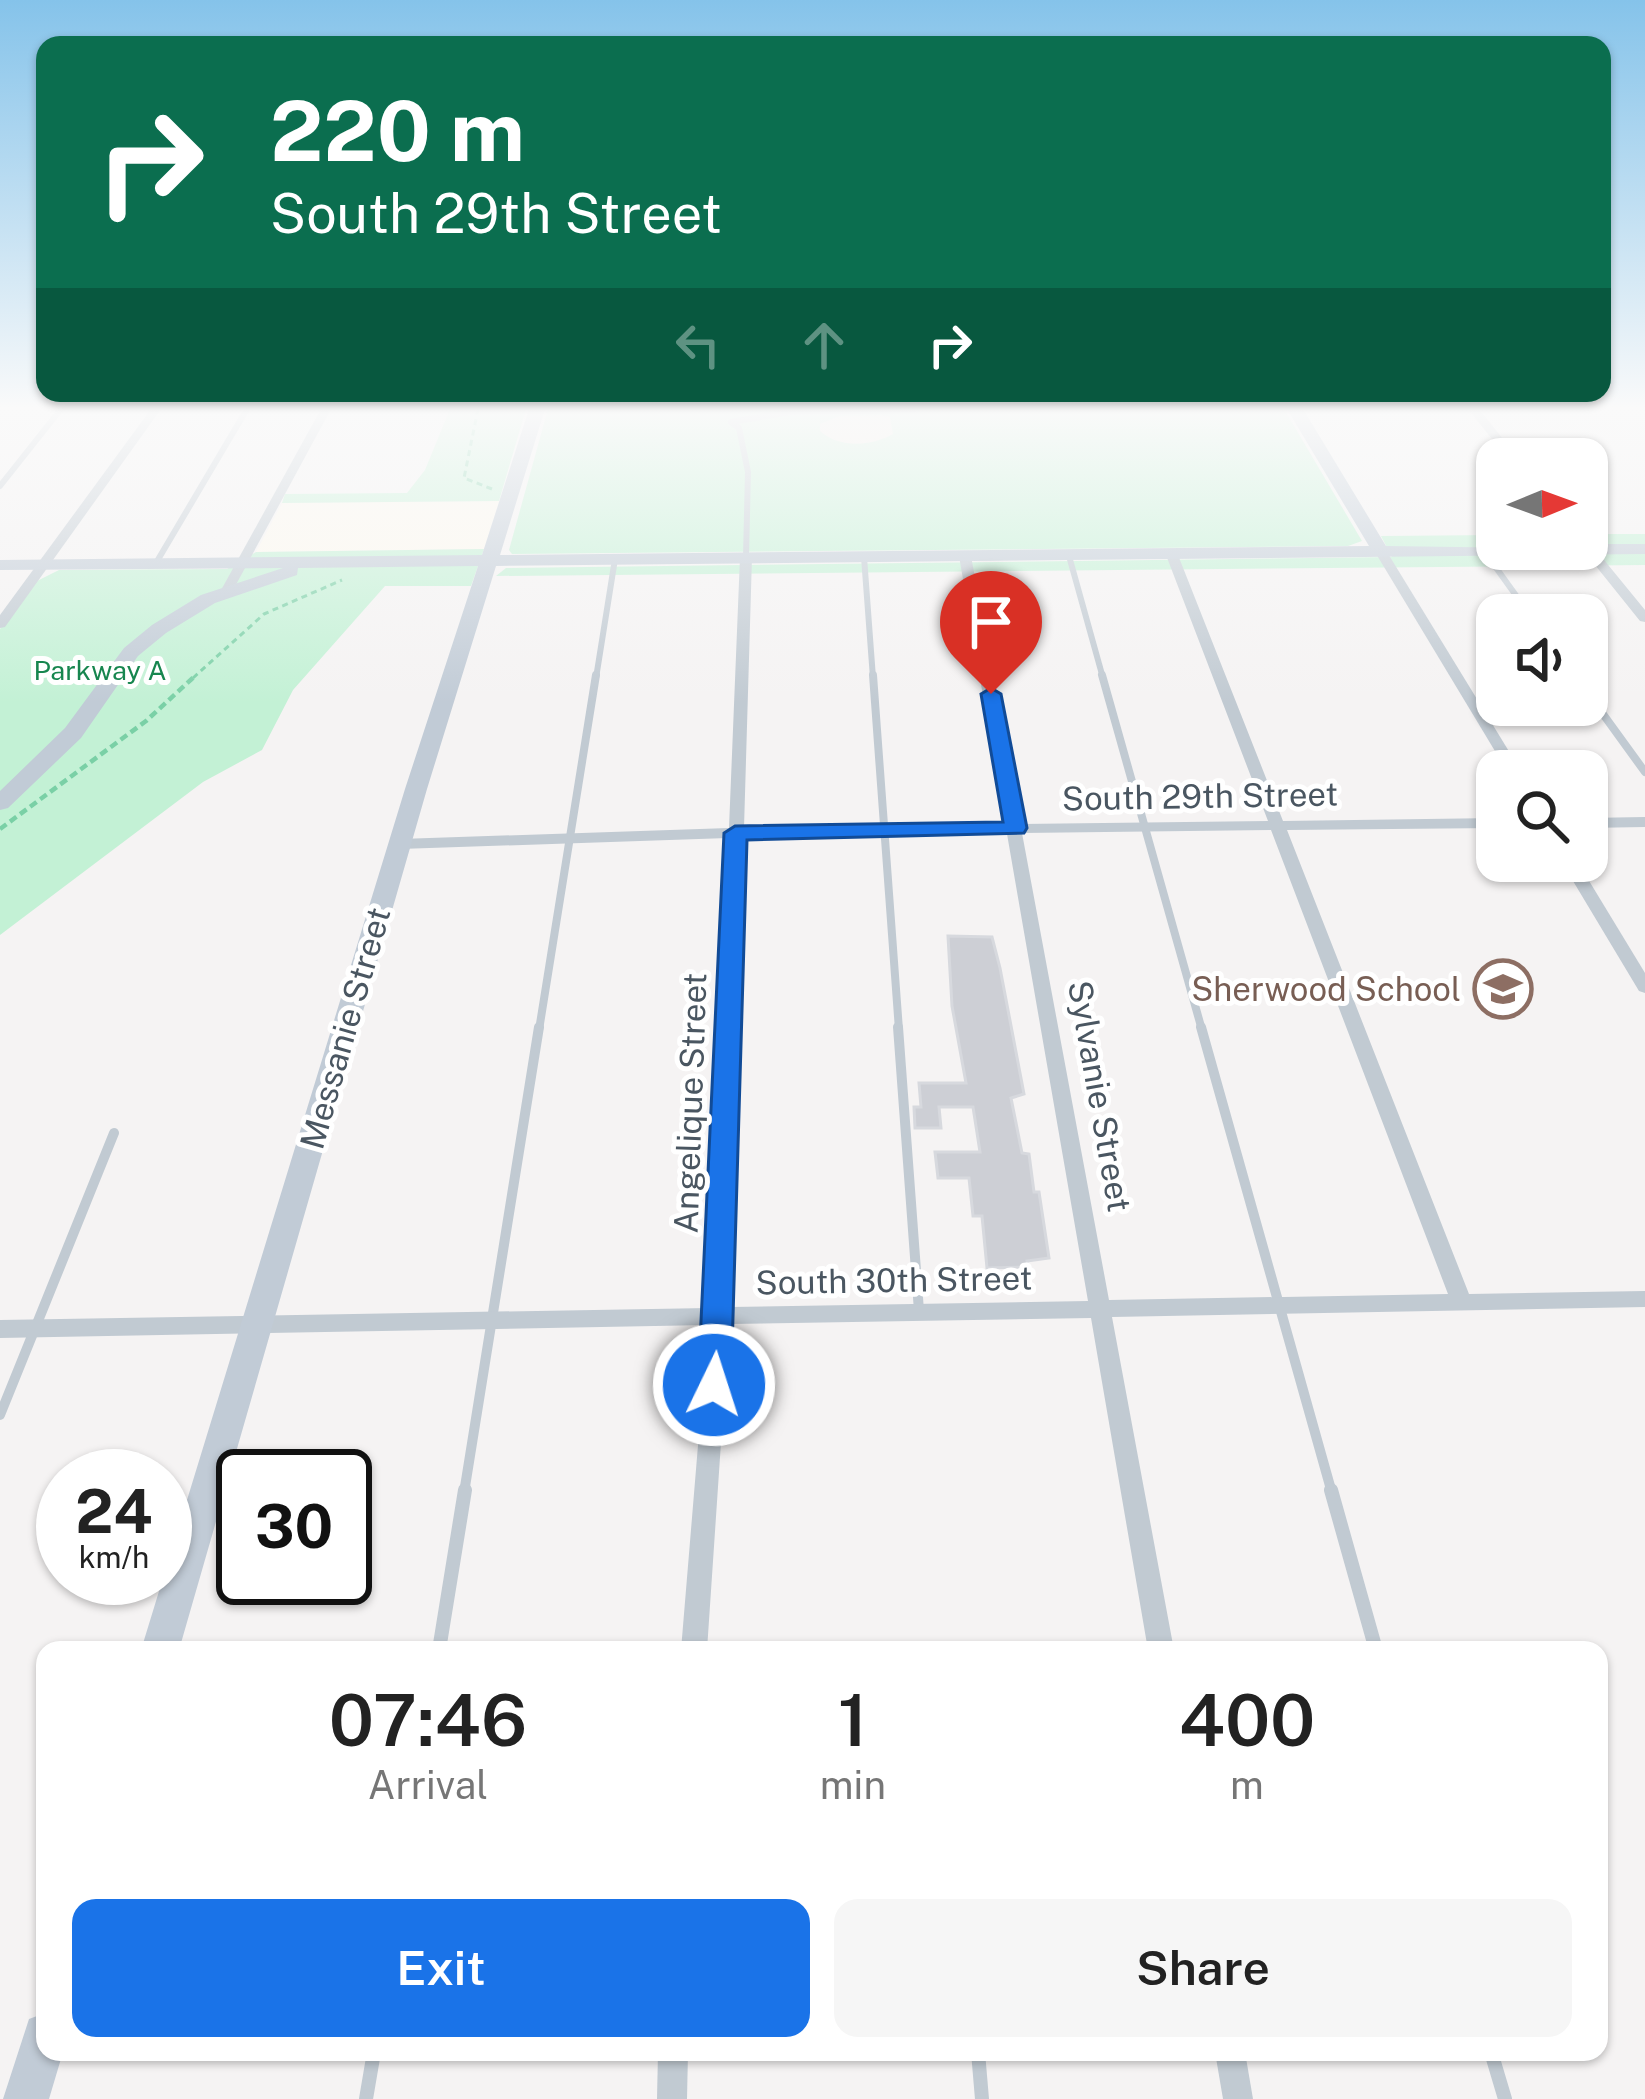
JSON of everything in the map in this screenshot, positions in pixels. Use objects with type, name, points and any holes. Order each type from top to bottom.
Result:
[{"type":"street","points":[[0,625],[86,507]]},
{"type":"street","points":[[226,592],[272,507]]},
{"type":"street","name":"Messanie Street","points":[[163,1641],[400,844],[508,507]]},
{"type":"street","points":[[1354,507],[1501,750]]},
{"type":"street","points":[[1608,548],[1645,549]]},
{"type":"street","points":[[0,802],[73,733],[131,652],[182,614],[226,592],[313,566],[1476,551]]},
{"type":"street","points":[[1172,555],[1462,1302]]},
{"type":"street","name":"Sylvanie Street","points":[[964,556],[1159,1641]]},
{"type":"street","name":"Angelique Street","points":[[695,1641],[719,1316],[746,557]]},
{"type":"street","points":[[0,566],[242,562],[350,568]]},
{"type":"street","points":[[1606,570],[1645,618]]},
{"type":"street","points":[[1608,823],[1645,822]]},
{"type":"street","name":"South 29th Street","points":[[400,844],[735,833],[1476,824]]},
{"type":"street","points":[[1582,882],[1645,987]]},
{"type":"street","name":"South 30th Street","points":[[0,1329],[1645,1299]]},
{"type":"street","points":[[26,2099],[37,2061]]},
{"type":"street","points":[[672,2099],[673,2061]]},
{"type":"street","points":[[1232,2061],[1238,2099]]},
{"type":"lane","points":[[156,563],[189,507]]},
{"type":"lane","points":[[746,557],[747,507]]},
{"type":"lane","points":[[1069,556],[1373,1641]]},
{"type":"lane","points":[[864,557],[919,1313]]},
{"type":"lane","points":[[440,1641],[615,559]]},
{"type":"lane","points":[[1608,721],[1645,772]]},
{"type":"lane","points":[[0,1415],[114,1133]]},
{"type":"lane","points":[[366,2099],[372,2061]]},
{"type":"lane","points":[[979,2061],[982,2099]]},
{"type":"lane","points":[[1494,2061],[1505,2099]]},
{"type":"path","points":[[0,829],[146,722],[264,614],[350,568]]},
{"type":"shaded area","points":[[280,507],[497,507],[484,549],[256,552]]},
{"type":"green space","points":[[521,507],[1342,507],[1362,541],[1348,546],[512,554],[509,550]]},
{"type":"green space","points":[[1608,534],[1645,534],[1645,565],[1608,565]]},
{"type":"green space","points":[[1476,535],[1476,567],[496,576],[506,568],[1392,557],[1381,536]]},
{"type":"green space","name":"Parkway A","points":[[484,549],[471,586],[385,586],[293,690],[262,750],[203,782],[0,935],[0,629],[35,582],[59,570],[227,569],[256,552]]},
{"type":"building","points":[[948,936],[992,937],[1000,968],[1024,1094],[1011,1098],[1022,1153],[1029,1154],[1034,1192],[1039,1192],[1049,1258],[1027,1261],[1028,1267],[987,1268],[982,1216],[973,1216],[969,1178],[938,1178],[935,1152],[980,1152],[973,1107],[939,1107],[941,1128],[915,1128],[914,1107],[921,1107],[919,1083],[966,1083],[952,1006]]},
{"type":"place","name":"Sherwood School","points":[[1503,989]]},
{"type":"route","points":[[714,1385],[735,833],[1016,828],[991,694]]}]
